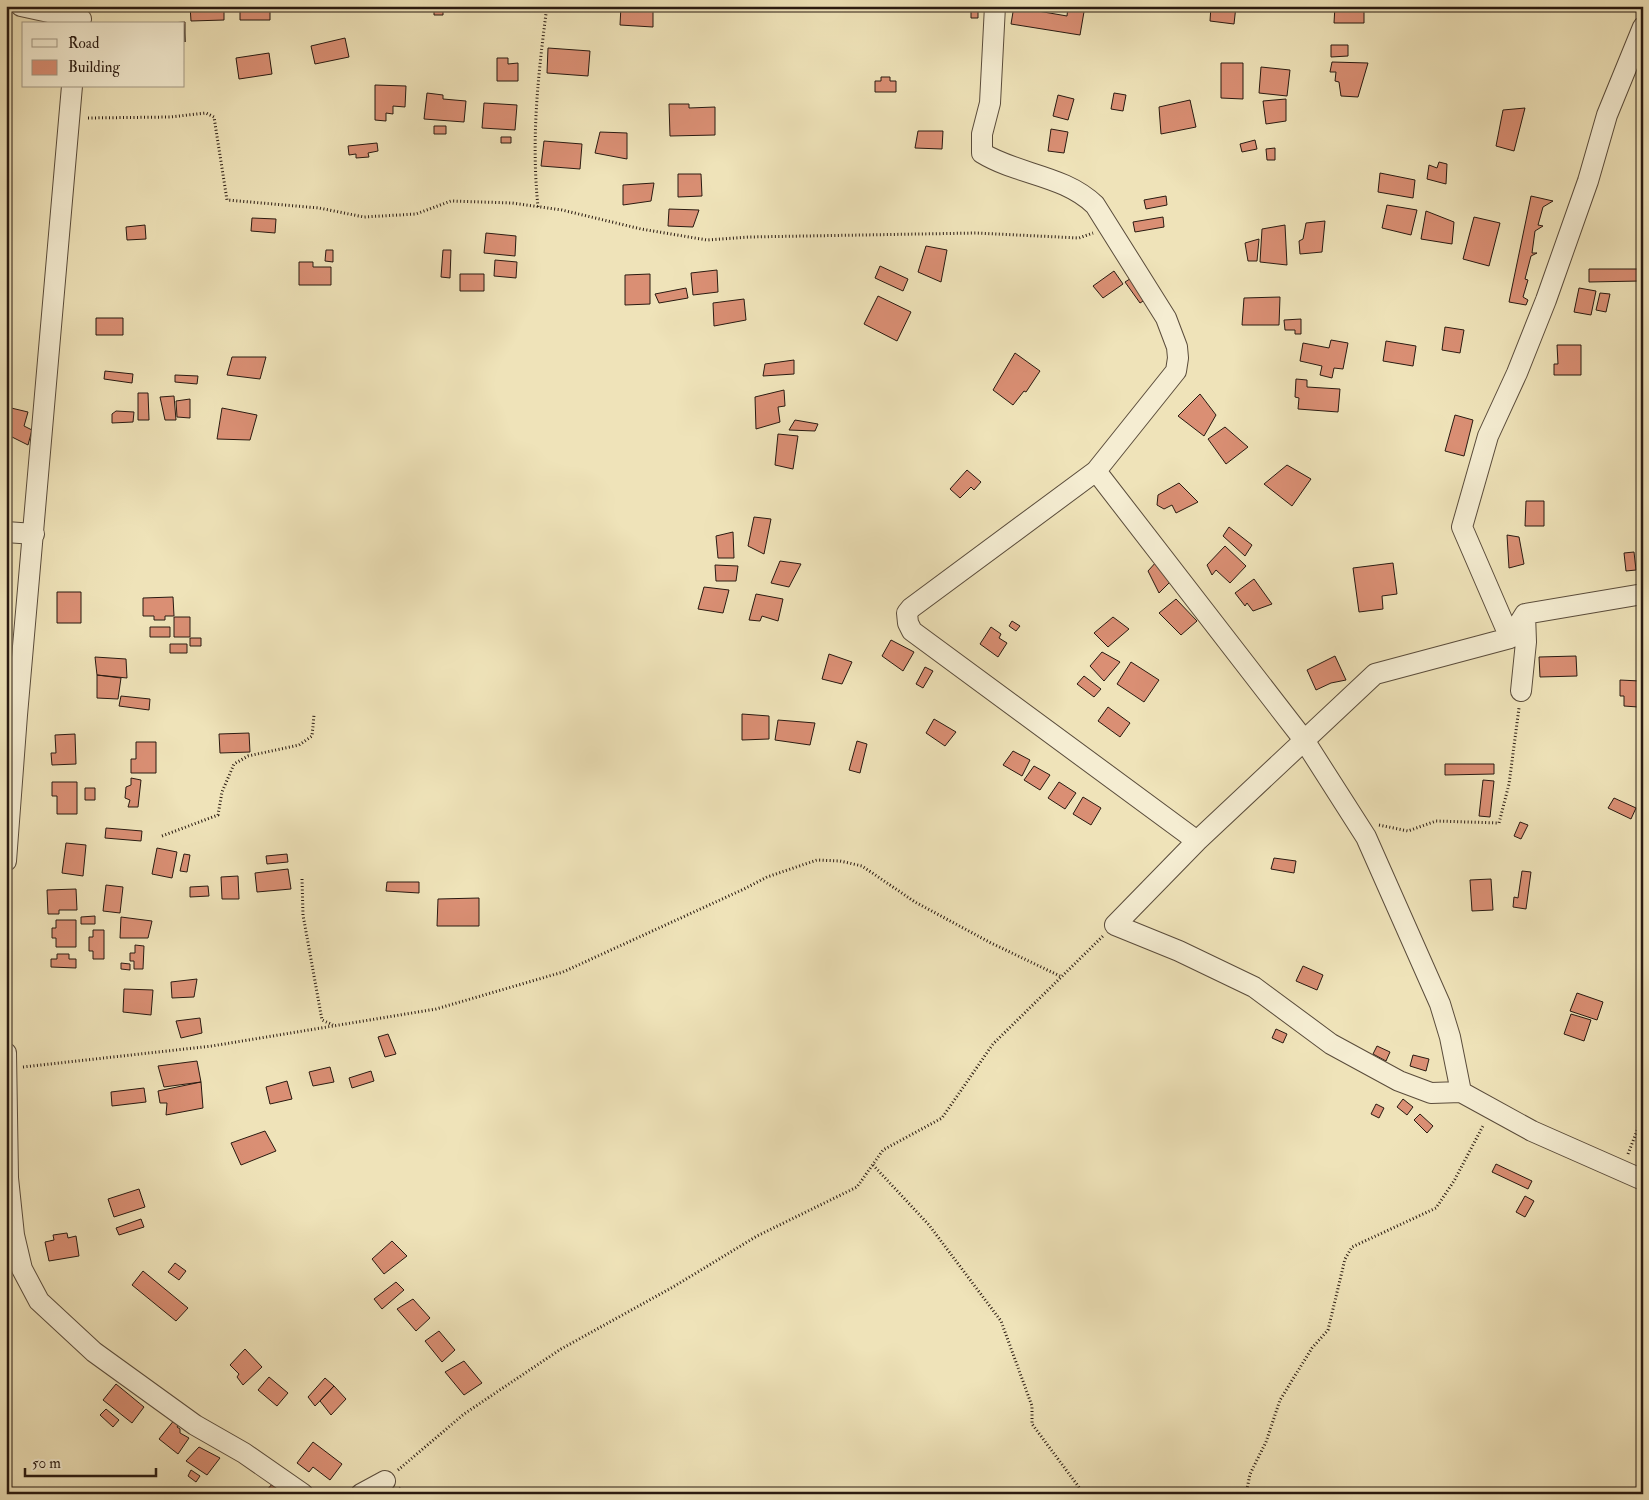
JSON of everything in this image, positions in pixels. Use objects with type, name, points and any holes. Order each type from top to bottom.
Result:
[{"type":"street","points":[[21,6],[82,16]]},
{"type":"street","points":[[995,6],[990,103],[982,134],[982,153],[996,162],[1058,181],[1083,194],[1095,205],[1166,318],[1174,338],[1178,358],[1176,371],[1166,386],[1096,471],[911,608],[907,613],[908,623],[912,631],[1197,841]]},
{"type":"street","points":[[1510,638],[1462,527],[1488,436],[1518,373],[1546,300],[1588,181],[1607,114],[1643,27]]},
{"type":"street","points":[[6,861],[11,715],[34,534],[71,95]]},
{"type":"street","points":[[1096,471],[1304,740],[1366,837],[1440,1004],[1450,1037],[1461,1092]]},
{"type":"street","points":[[6,532],[34,534]]},
{"type":"street","points":[[1643,594],[1525,614],[1510,638],[1375,674],[1197,841],[1114,925],[1179,951],[1254,987],[1331,1044],[1399,1080],[1431,1093],[1461,1092],[1532,1131],[1643,1180]]},
{"type":"street","points":[[1521,691],[1526,642],[1525,614]]},
{"type":"street","points":[[7,1061],[8,1178],[14,1235],[22,1269],[39,1301],[94,1352],[195,1424],[244,1453],[303,1494]]},
{"type":"street","points":[[360,1494],[385,1481]]},
{"type":"path","points":[[538,207],[534,146],[535,100],[546,6]]},
{"type":"path","points":[[71,95],[74,118],[170,117],[206,113],[214,117],[227,200],[319,208],[364,217],[416,214],[451,200],[512,203],[707,240],[749,237],[976,233],[1079,238],[1108,226]]},
{"type":"path","points":[[1366,837],[1379,825],[1408,831],[1436,821],[1499,823],[1509,784],[1521,691]]},
{"type":"path","points":[[162,836],[218,815],[222,792],[234,764],[248,756],[299,745],[312,736],[314,715]]},
{"type":"path","points":[[7,1061],[212,1046],[436,1008],[563,972],[767,877],[817,860],[840,861],[862,866],[915,902],[991,943],[1060,976]]},
{"type":"path","points":[[302,879],[303,915],[311,949],[316,992],[322,1020],[333,1026]]},
{"type":"path","points":[[385,1481],[464,1414],[561,1349],[673,1287],[757,1236],[857,1187],[883,1150],[942,1118],[993,1044],[1060,976],[1114,925]]},
{"type":"path","points":[[1246,1494],[1250,1474],[1266,1442],[1280,1400],[1312,1348],[1328,1330],[1345,1259],[1352,1247],[1436,1208],[1454,1181],[1492,1109]]},
{"type":"path","points":[[1622,1171],[1643,1115]]},
{"type":"path","points":[[873,1165],[929,1225],[1001,1321],[1032,1406],[1032,1424],[1084,1494]]},
{"type":"building","points":[[190,6],[224,6],[224,20],[191,21]]},
{"type":"building","points":[[240,6],[270,6],[270,20],[240,20]]},
{"type":"building","points":[[434,6],[443,6],[443,15],[434,15]]},
{"type":"building","points":[[621,6],[653,6],[653,27],[620,25]]},
{"type":"building","points":[[971,6],[978,6],[978,18],[971,18]]},
{"type":"building","points":[[1014,6],[1032,6],[1032,10],[1067,16],[1068,6],[1085,6],[1080,35],[1011,24]]},
{"type":"building","points":[[1211,6],[1236,6],[1234,24],[1210,21]]},
{"type":"building","points":[[1335,6],[1364,6],[1364,23],[1334,23]]},
{"type":"building","points":[[345,38],[349,57],[315,64],[311,46]]},
{"type":"building","points":[[1331,45],[1348,45],[1348,56],[1331,57]]},
{"type":"building","points":[[548,48],[590,51],[588,76],[547,73]]},
{"type":"building","points":[[269,53],[272,74],[239,79],[236,58]]},
{"type":"building","points":[[497,58],[508,58],[508,64],[518,63],[518,81],[497,81]]},
{"type":"building","points":[[1332,62],[1368,63],[1358,97],[1341,96],[1339,82],[1335,81],[1336,72],[1330,72]]},
{"type":"building","points":[[1221,63],[1243,63],[1243,99],[1221,98]]},
{"type":"building","points":[[1261,67],[1290,70],[1287,96],[1259,93]]},
{"type":"building","points":[[881,77],[890,77],[890,81],[896,81],[896,92],[875,92],[875,81],[881,81]]},
{"type":"building","points":[[375,85],[406,86],[405,107],[393,106],[393,114],[386,113],[386,121],[375,120]]},
{"type":"building","points":[[427,93],[443,95],[443,99],[466,101],[464,122],[424,119]]},
{"type":"building","points":[[1114,93],[1126,95],[1123,111],[1111,109]]},
{"type":"building","points":[[1058,95],[1074,99],[1068,120],[1053,116]]},
{"type":"building","points":[[1286,99],[1286,121],[1266,124],[1263,101]]},
{"type":"building","points":[[1190,100],[1196,127],[1161,134],[1159,107]]},
{"type":"building","points":[[484,103],[517,105],[515,130],[482,128]]},
{"type":"building","points":[[669,104],[689,104],[689,108],[715,107],[715,135],[670,136]]},
{"type":"building","points":[[1525,108],[1514,151],[1496,146],[1503,110]]},
{"type":"building","points":[[434,126],[446,126],[446,134],[434,134]]},
{"type":"building","points":[[1641,126],[1643,126],[1643,138],[1638,137]]},
{"type":"building","points":[[1051,129],[1068,132],[1064,153],[1048,151]]},
{"type":"building","points":[[918,131],[943,131],[942,149],[915,148]]},
{"type":"building","points":[[600,132],[627,133],[627,159],[595,153]]},
{"type":"building","points":[[501,137],[511,137],[511,143],[501,143]]},
{"type":"building","points":[[1255,140],[1257,149],[1242,152],[1240,144]]},
{"type":"building","points":[[544,141],[582,144],[580,169],[541,166]]},
{"type":"building","points":[[377,143],[378,151],[368,153],[369,157],[356,158],[356,154],[349,155],[348,146]]},
{"type":"building","points":[[1275,148],[1275,160],[1267,160],[1266,149]]},
{"type":"building","points":[[1439,162],[1447,164],[1446,184],[1427,179],[1429,165],[1437,168]]},
{"type":"building","points":[[1380,173],[1415,180],[1413,198],[1378,192]]},
{"type":"building","points":[[678,174],[701,174],[702,196],[678,197]]},
{"type":"building","points":[[654,183],[651,201],[623,205],[623,185]]},
{"type":"building","points":[[1166,196],[1167,205],[1146,209],[1144,200]]},
{"type":"building","points":[[1531,196],[1553,201],[1543,207],[1538,225],[1543,226],[1535,231],[1532,253],[1537,253],[1531,256],[1525,279],[1528,280],[1523,297],[1528,300],[1526,305],[1509,302]]},
{"type":"building","points":[[1387,205],[1417,210],[1411,235],[1382,228]]},
{"type":"building","points":[[669,209],[699,210],[693,227],[668,226]]},
{"type":"building","points":[[1426,211],[1454,222],[1452,244],[1421,239]]},
{"type":"building","points":[[1163,217],[1164,227],[1135,232],[1133,222]]},
{"type":"building","points":[[1474,217],[1500,223],[1489,266],[1463,259]]},
{"type":"building","points":[[252,218],[276,219],[275,233],[251,231]]},
{"type":"building","points":[[1325,221],[1322,252],[1300,254],[1299,241],[1303,239],[1306,223]]},
{"type":"building","points":[[145,225],[146,239],[127,240],[126,227]]},
{"type":"building","points":[[1285,225],[1287,265],[1260,262],[1262,229]]},
{"type":"building","points":[[486,233],[516,236],[515,256],[484,253]]},
{"type":"building","points":[[1259,239],[1257,261],[1248,261],[1245,243]]},
{"type":"building","points":[[926,246],[947,250],[941,282],[918,272]]},
{"type":"building","points":[[326,250],[333,250],[333,262],[325,261]]},
{"type":"building","points":[[443,250],[451,250],[450,278],[441,277]]},
{"type":"building","points":[[495,260],[517,262],[516,278],[494,276]]},
{"type":"building","points":[[299,262],[313,262],[313,267],[331,267],[331,285],[299,285]]},
{"type":"building","points":[[880,266],[908,279],[903,291],[875,278]]},
{"type":"building","points":[[1589,269],[1640,269],[1640,281],[1589,282]]},
{"type":"building","points":[[717,270],[718,292],[693,295],[691,273]]},
{"type":"building","points":[[1114,271],[1123,284],[1103,298],[1093,286]]},
{"type":"building","points":[[460,274],[484,274],[484,291],[460,291]]},
{"type":"building","points":[[650,274],[650,304],[625,305],[625,275]]},
{"type":"building","points":[[1133,277],[1148,298],[1140,303],[1125,282]]},
{"type":"building","points":[[686,288],[688,298],[659,303],[655,294]]},
{"type":"building","points":[[1579,288],[1596,291],[1591,315],[1574,312]]},
{"type":"building","points":[[1600,293],[1610,294],[1606,312],[1596,310]]},
{"type":"building","points":[[878,296],[911,312],[897,341],[864,324]]},
{"type":"building","points":[[1280,297],[1279,325],[1242,325],[1244,298]]},
{"type":"building","points":[[744,299],[746,320],[714,326],[713,303]]},
{"type":"building","points":[[96,318],[123,318],[123,335],[96,335]]},
{"type":"building","points":[[1301,319],[1301,334],[1295,334],[1295,330],[1285,330],[1284,320]]},
{"type":"building","points":[[1445,327],[1464,330],[1460,353],[1442,350]]},
{"type":"building","points":[[1331,340],[1348,343],[1343,369],[1334,368],[1332,378],[1320,375],[1322,366],[1300,361],[1303,343],[1329,348]]},
{"type":"building","points":[[1386,341],[1416,346],[1413,366],[1383,361]]},
{"type":"building","points":[[1557,345],[1581,345],[1581,375],[1554,375],[1554,364],[1558,364]]},
{"type":"building","points":[[1015,353],[1040,371],[1026,392],[1024,391],[1013,405],[993,390]]},
{"type":"building","points":[[232,357],[266,357],[260,379],[227,375]]},
{"type":"building","points":[[794,360],[794,374],[763,376],[765,364]]},
{"type":"building","points":[[105,371],[133,374],[132,383],[104,379]]},
{"type":"building","points":[[175,375],[198,376],[197,384],[175,382]]},
{"type":"building","points":[[1296,379],[1307,380],[1307,387],[1340,389],[1338,412],[1298,409],[1299,398],[1295,397]]},
{"type":"building","points":[[784,390],[785,406],[778,407],[780,422],[756,429],[755,397]]},
{"type":"building","points":[[138,393],[148,393],[149,420],[138,420]]},
{"type":"building","points":[[1200,394],[1216,415],[1204,436],[1178,416]]},
{"type":"building","points":[[174,396],[176,420],[165,420],[160,397]]},
{"type":"building","points":[[190,399],[190,418],[177,417],[176,401]]},
{"type":"building","points":[[7,407],[28,412],[24,426],[32,430],[28,445],[6,434]]},
{"type":"building","points":[[222,408],[257,415],[250,440],[217,439]]},
{"type":"building","points":[[116,411],[134,412],[133,422],[112,423],[112,414]]},
{"type":"building","points":[[1455,415],[1473,420],[1464,456],[1445,451]]},
{"type":"building","points":[[795,420],[818,424],[815,431],[789,430]]},
{"type":"building","points":[[1225,427],[1248,447],[1226,464],[1208,439]]},
{"type":"building","points":[[778,434],[798,436],[793,469],[775,465]]},
{"type":"building","points":[[1287,465],[1311,479],[1292,506],[1264,484]]},
{"type":"building","points":[[967,470],[981,482],[974,490],[971,487],[960,498],[950,489]]},
{"type":"building","points":[[1179,483],[1198,502],[1176,513],[1172,505],[1164,509],[1157,505],[1158,495]]},
{"type":"building","points":[[1526,501],[1544,501],[1544,526],[1525,526]]},
{"type":"building","points":[[754,517],[771,519],[764,554],[748,546]]},
{"type":"building","points":[[1229,527],[1252,545],[1245,556],[1223,536]]},
{"type":"building","points":[[733,532],[734,558],[718,558],[716,536]]},
{"type":"building","points":[[1507,535],[1519,537],[1524,564],[1509,568]]},
{"type":"building","points":[[1225,546],[1246,566],[1230,583],[1216,570],[1212,575],[1207,565]]},
{"type":"building","points":[[1638,548],[1643,548],[1643,567],[1640,567]]},
{"type":"building","points":[[1634,552],[1636,570],[1626,571],[1624,553]]},
{"type":"building","points":[[780,561],[801,564],[789,587],[771,583]]},
{"type":"building","points":[[1157,561],[1174,578],[1159,593],[1148,571]]},
{"type":"building","points":[[1393,563],[1397,594],[1382,596],[1383,609],[1359,612],[1353,568]]},
{"type":"building","points":[[715,565],[738,566],[736,581],[716,581]]},
{"type":"building","points":[[1254,579],[1272,604],[1253,611],[1247,603],[1245,606],[1235,593]]},
{"type":"building","points":[[704,587],[729,590],[723,613],[698,609]]},
{"type":"building","points":[[57,592],[81,592],[81,623],[57,623]]},
{"type":"building","points":[[756,594],[783,599],[778,621],[762,616],[760,621],[749,620]]},
{"type":"building","points":[[173,597],[174,616],[165,616],[165,620],[154,620],[154,616],[143,616],[143,598]]},
{"type":"building","points":[[1176,599],[1197,621],[1181,635],[1159,613]]},
{"type":"building","points":[[174,617],[190,617],[190,637],[174,637]]},
{"type":"building","points":[[1113,617],[1129,629],[1108,647],[1094,633]]},
{"type":"building","points":[[1012,621],[1020,626],[1016,631],[1009,626]]},
{"type":"building","points":[[150,627],[170,627],[170,637],[150,637]]},
{"type":"building","points":[[991,627],[1001,634],[999,638],[1007,643],[998,657],[980,644]]},
{"type":"building","points":[[190,638],[201,638],[201,646],[190,646]]},
{"type":"building","points":[[891,640],[914,652],[903,671],[882,656]]},
{"type":"building","points":[[170,644],[187,644],[187,653],[170,653]]},
{"type":"building","points":[[1102,652],[1120,662],[1104,681],[1090,666]]},
{"type":"building","points":[[829,654],[852,662],[842,684],[822,679]]},
{"type":"building","points":[[1335,656],[1346,680],[1331,683],[1316,690],[1307,670]]},
{"type":"building","points":[[1576,656],[1577,676],[1540,677],[1539,657]]},
{"type":"building","points":[[95,657],[126,659],[127,678],[97,675]]},
{"type":"building","points":[[1131,662],[1159,680],[1144,702],[1117,684]]},
{"type":"building","points":[[925,667],[933,671],[923,688],[916,684]]},
{"type":"building","points":[[97,675],[121,678],[118,699],[97,698]]},
{"type":"building","points":[[1084,676],[1101,689],[1094,697],[1077,684]]},
{"type":"building","points":[[1620,680],[1640,681],[1638,707],[1624,706],[1624,696],[1620,696]]},
{"type":"building","points":[[121,696],[150,699],[149,710],[119,706]]},
{"type":"building","points":[[1108,707],[1130,723],[1120,737],[1098,721]]},
{"type":"building","points":[[742,714],[769,716],[769,739],[742,740]]},
{"type":"building","points":[[934,719],[956,732],[945,746],[926,733]]},
{"type":"building","points":[[778,720],[815,723],[810,745],[775,740]]},
{"type":"building","points":[[249,733],[250,752],[220,753],[219,734]]},
{"type":"building","points":[[75,734],[76,764],[52,765],[51,753],[56,753],[55,735]]},
{"type":"building","points":[[857,741],[867,744],[860,773],[849,770]]},
{"type":"building","points":[[136,742],[156,742],[156,773],[131,773],[131,759],[136,759]]},
{"type":"building","points":[[1013,751],[1030,760],[1022,776],[1003,765]]},
{"type":"building","points":[[1445,764],[1494,764],[1494,774],[1445,775]]},
{"type":"building","points":[[1034,766],[1050,775],[1040,790],[1024,780]]},
{"type":"building","points":[[131,778],[141,780],[138,807],[128,807],[130,800],[125,798],[126,787],[131,785]]},
{"type":"building","points":[[1483,780],[1494,781],[1490,817],[1479,816]]},
{"type":"building","points":[[52,782],[77,782],[77,814],[57,814],[57,796],[52,796]]},
{"type":"building","points":[[1059,782],[1076,793],[1065,809],[1048,798]]},
{"type":"building","points":[[85,788],[95,788],[95,800],[85,800]]},
{"type":"building","points":[[1083,797],[1101,808],[1091,825],[1073,814]]},
{"type":"building","points":[[1614,798],[1636,808],[1631,819],[1608,808]]},
{"type":"building","points":[[1520,822],[1528,825],[1521,839],[1514,836]]},
{"type":"building","points":[[106,828],[142,831],[141,841],[105,838]]},
{"type":"building","points":[[66,843],[86,845],[83,876],[62,873]]},
{"type":"building","points":[[157,848],[177,852],[172,878],[152,874]]},
{"type":"building","points":[[184,854],[190,855],[187,872],[180,871]]},
{"type":"building","points":[[287,854],[288,862],[267,864],[266,856]]},
{"type":"building","points":[[1274,858],[1296,861],[1294,873],[1271,869]]},
{"type":"building","points":[[288,869],[291,889],[257,892],[255,873]]},
{"type":"building","points":[[1522,871],[1531,872],[1526,909],[1513,907],[1514,897],[1518,898]]},
{"type":"building","points":[[238,876],[239,899],[222,899],[221,877]]},
{"type":"building","points":[[1491,879],[1493,910],[1472,911],[1470,880]]},
{"type":"building","points":[[387,882],[419,882],[419,893],[386,891]]},
{"type":"building","points":[[106,885],[123,887],[120,913],[103,911]]},
{"type":"building","points":[[208,886],[209,896],[190,897],[190,887]]},
{"type":"building","points":[[76,889],[77,910],[59,910],[59,914],[48,914],[47,890]]},
{"type":"building","points":[[479,898],[479,926],[437,926],[438,899]]},
{"type":"building","points":[[95,916],[95,924],[81,924],[81,917]]},
{"type":"building","points":[[121,917],[152,921],[148,938],[120,938]]},
{"type":"building","points":[[56,920],[76,920],[76,947],[56,947],[56,938],[52,938],[52,928],[56,928]]},
{"type":"building","points":[[93,930],[104,930],[104,959],[93,959],[93,951],[89,951],[89,937],[93,937]]},
{"type":"building","points":[[135,945],[144,946],[143,969],[134,969],[134,961],[130,961],[130,953],[135,953]]},
{"type":"building","points":[[57,954],[69,954],[69,959],[76,959],[76,968],[51,967],[51,959],[57,959]]},
{"type":"building","points":[[121,963],[130,964],[130,970],[121,969]]},
{"type":"building","points":[[1303,966],[1323,975],[1317,990],[1296,981]]},
{"type":"building","points":[[197,979],[194,997],[172,998],[171,982]]},
{"type":"building","points":[[124,989],[153,990],[151,1015],[123,1012]]},
{"type":"building","points":[[1577,993],[1603,1002],[1597,1020],[1570,1011]]},
{"type":"building","points":[[1571,1014],[1591,1020],[1584,1041],[1564,1034]]},
{"type":"building","points":[[200,1018],[202,1033],[181,1038],[176,1021]]},
{"type":"building","points":[[1276,1029],[1287,1034],[1283,1043],[1272,1038]]},
{"type":"building","points":[[388,1034],[396,1054],[385,1057],[378,1037]]},
{"type":"building","points":[[1377,1046],[1390,1052],[1386,1061],[1373,1054]]},
{"type":"building","points":[[1413,1055],[1429,1059],[1426,1071],[1410,1066]]},
{"type":"building","points":[[197,1061],[201,1082],[164,1087],[158,1066]]},
{"type":"building","points":[[330,1067],[334,1082],[313,1086],[309,1072]]},
{"type":"building","points":[[371,1071],[374,1081],[352,1088],[349,1078]]},
{"type":"building","points":[[287,1081],[292,1099],[270,1104],[266,1087]]},
{"type":"building","points":[[201,1082],[203,1108],[166,1115],[167,1103],[160,1103],[158,1091]]},
{"type":"building","points":[[144,1088],[146,1102],[112,1106],[111,1092]]},
{"type":"building","points":[[1403,1099],[1413,1107],[1407,1115],[1397,1107]]},
{"type":"building","points":[[1376,1104],[1384,1108],[1379,1118],[1371,1114]]},
{"type":"building","points":[[1420,1114],[1433,1126],[1427,1133],[1414,1120]]},
{"type":"building","points":[[265,1131],[276,1151],[241,1165],[231,1143]]},
{"type":"building","points":[[1496,1164],[1532,1181],[1528,1189],[1492,1172]]},
{"type":"building","points":[[139,1189],[145,1207],[114,1217],[108,1199]]},
{"type":"building","points":[[1525,1196],[1534,1201],[1525,1217],[1516,1212]]},
{"type":"building","points":[[141,1219],[144,1227],[119,1235],[116,1228]]},
{"type":"building","points":[[67,1233],[68,1238],[76,1236],[79,1256],[49,1261],[45,1242],[54,1240],[53,1235]]},
{"type":"building","points":[[392,1241],[407,1256],[384,1274],[372,1259]]},
{"type":"building","points":[[175,1263],[186,1271],[179,1280],[168,1272]]},
{"type":"building","points":[[143,1271],[188,1308],[176,1321],[132,1285]]},
{"type":"building","points":[[396,1282],[404,1290],[382,1309],[374,1299]]},
{"type":"building","points":[[413,1299],[430,1318],[416,1331],[397,1309]]},
{"type":"building","points":[[439,1331],[455,1350],[442,1362],[425,1341]]},
{"type":"building","points":[[245,1349],[262,1367],[243,1385],[237,1377],[239,1374],[230,1365]]},
{"type":"building","points":[[464,1361],[482,1383],[464,1395],[445,1372]]},
{"type":"building","points":[[269,1377],[288,1393],[277,1406],[258,1390]]},
{"type":"building","points":[[325,1378],[334,1386],[315,1406],[308,1397]]},
{"type":"building","points":[[116,1384],[144,1407],[132,1423],[103,1400]]},
{"type":"building","points":[[334,1386],[346,1399],[331,1415],[320,1401]]},
{"type":"building","points":[[106,1409],[119,1420],[113,1427],[100,1415]]},
{"type":"building","points":[[175,1419],[180,1422],[177,1427],[180,1429],[180,1433],[189,1438],[178,1454],[159,1439]]},
{"type":"building","points":[[313,1442],[342,1464],[330,1480],[313,1467],[309,1472],[297,1463]]},
{"type":"building","points":[[199,1447],[220,1458],[207,1475],[186,1461]]},
{"type":"building","points":[[191,1470],[200,1476],[196,1482],[188,1476]]},
{"type":"building","points":[[275,1481],[289,1494],[263,1494]]}]
